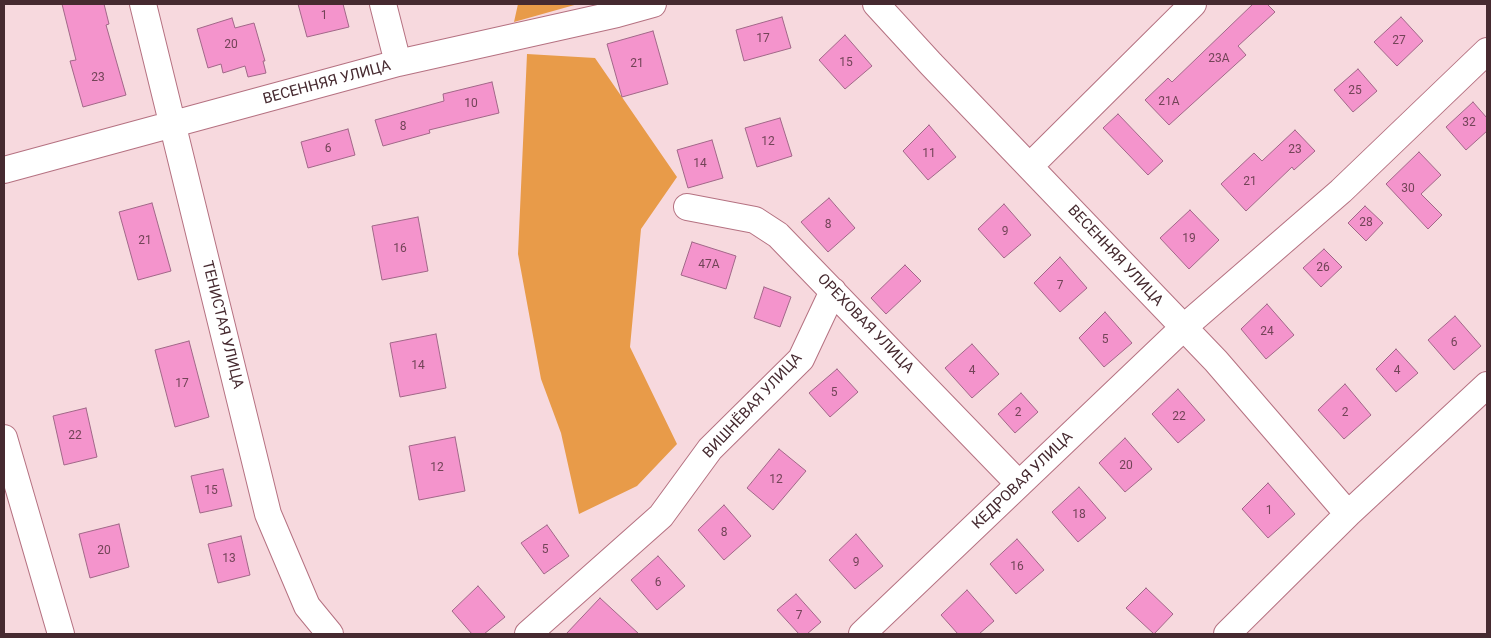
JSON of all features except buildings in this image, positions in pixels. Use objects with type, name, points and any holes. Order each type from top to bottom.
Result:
[{"type":"street","name":"ТЕНИСТАЯ УЛИЦА","points":[[143,4],[268,514],[307,606],[330,634]]},
{"type":"street","points":[[383,4],[398,64]]},
{"type":"street","name":"ВЕСЕННЯЯ УЛИЦА","points":[[4,170],[398,64],[653,4]]},
{"type":"street","name":"ВЕСЕННЯЯ УЛИЦА","points":[[876,4],[1216,361],[1348,514]]},
{"type":"street","points":[[1030,166],[1193,4]]},
{"type":"street","name":"КЕДРОВАЯ УЛИЦА","points":[[862,634],[1183,328],[1341,191],[1487,52]]},
{"type":"street","name":"ОРЕХОВАЯ УЛИЦА","points":[[687,207],[756,220],[778,235],[1019,484]]},
{"type":"street","name":"ВИШНЁВАЯ УЛИЦА","points":[[528,634],[661,516],[710,449],[801,359],[833,291]]},
{"type":"street","points":[[1227,634],[1348,514],[1487,385]]},
{"type":"street","points":[[4,438],[61,634]]},
{"type":"shaded area","points":[[518,4],[578,4],[514,22]]},
{"type":"shaded area","points":[[527,54],[595,58],[677,177],[641,229],[630,347],[677,444],[637,486],[579,514],[561,433],[541,379],[518,254]]}]
